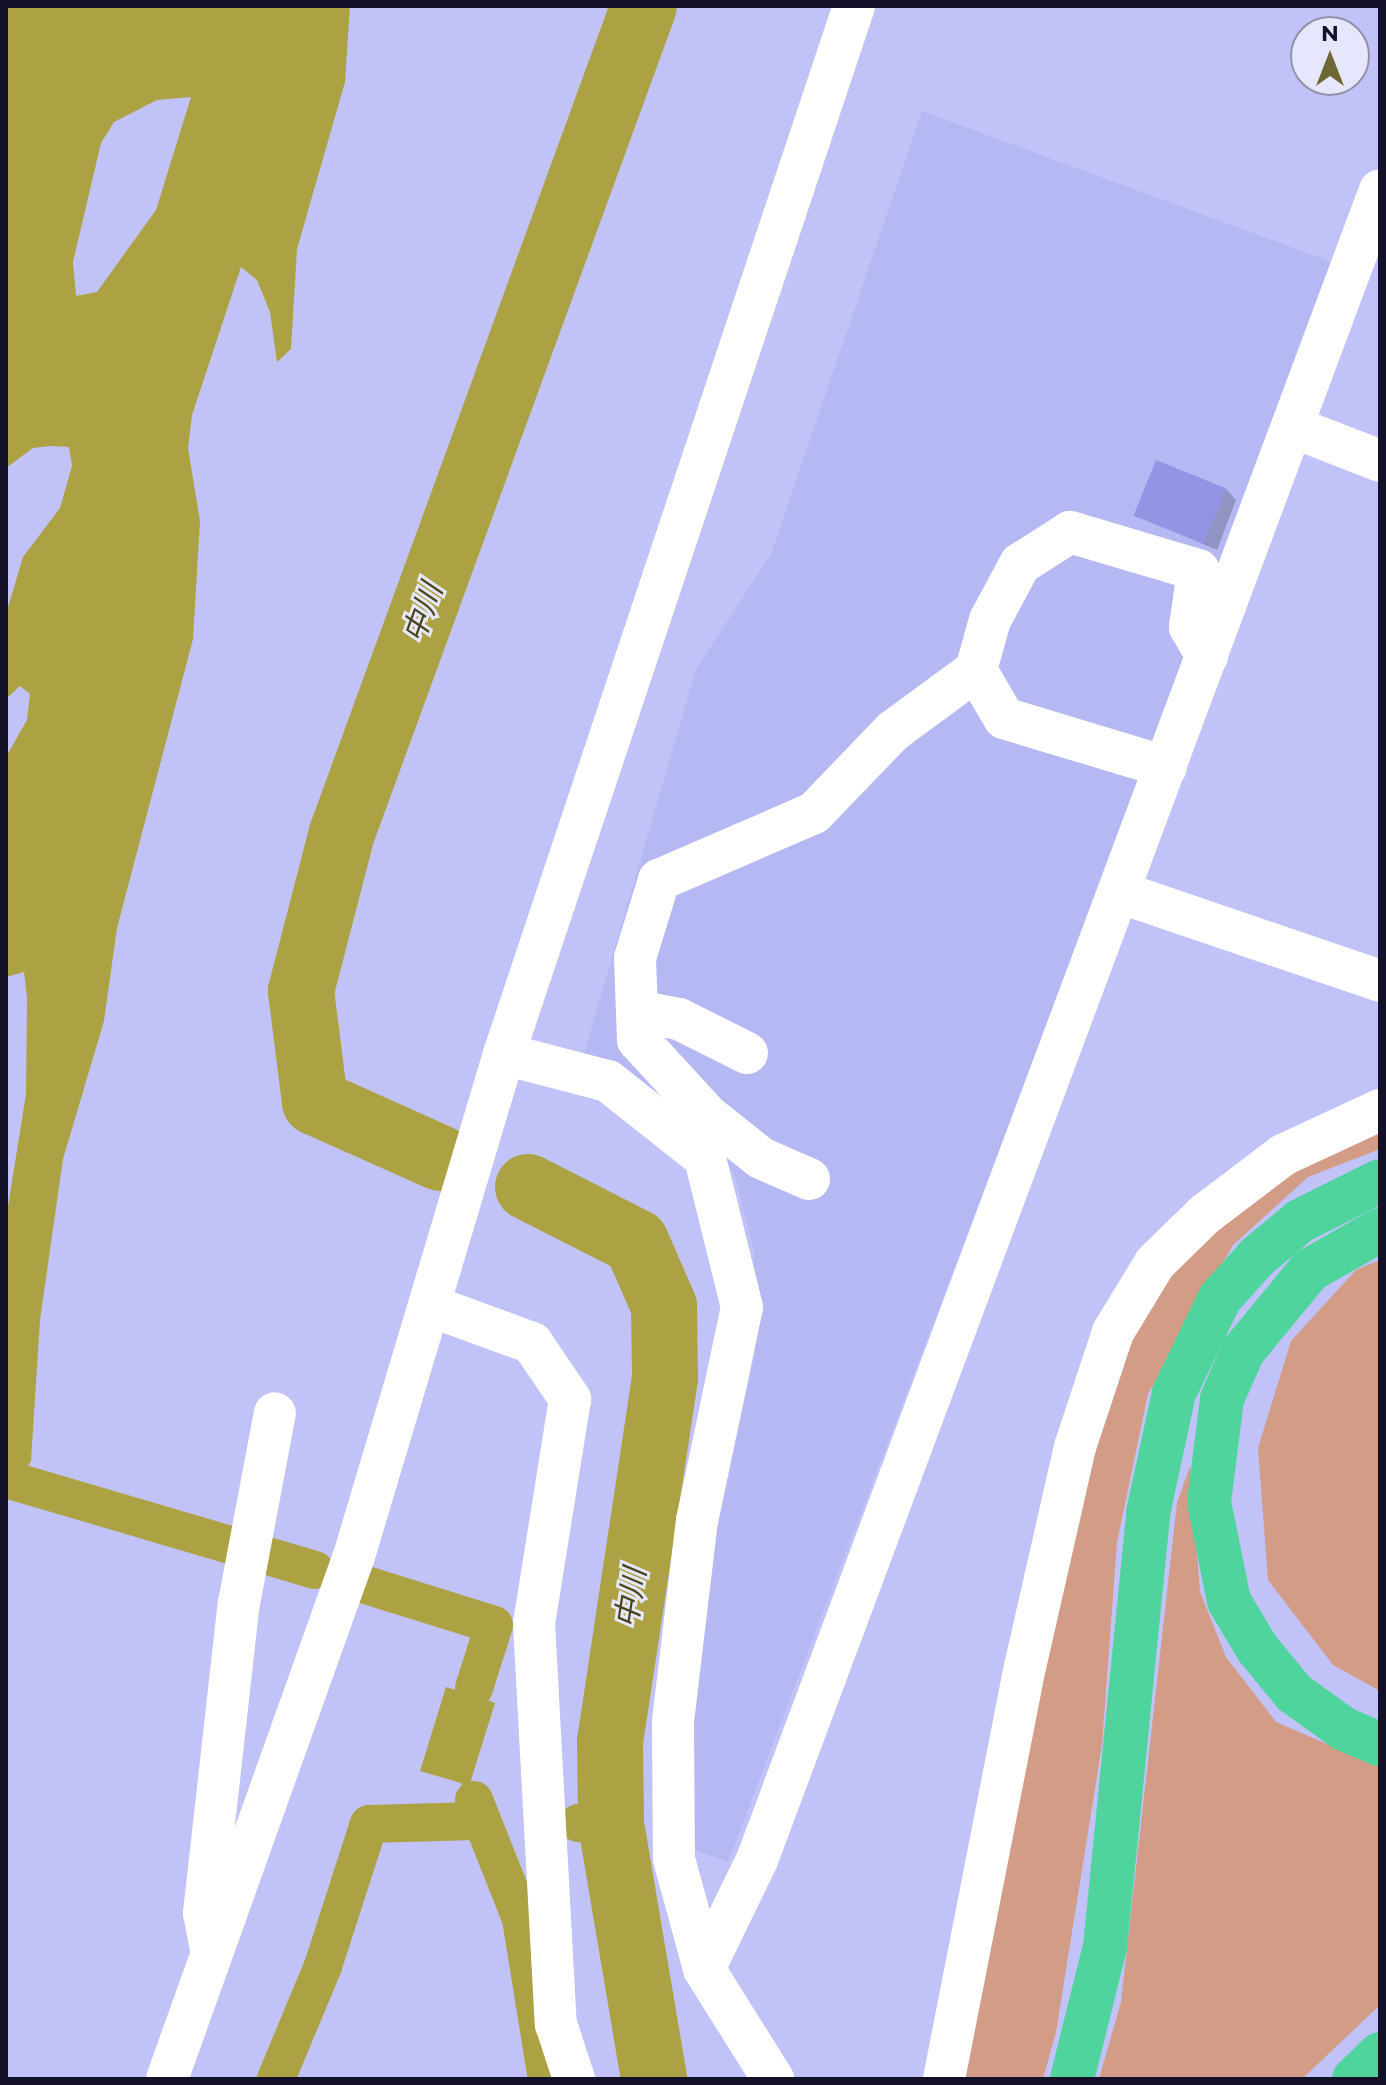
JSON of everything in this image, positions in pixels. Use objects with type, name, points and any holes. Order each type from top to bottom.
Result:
[{"type":"highway","points":[[1072,2079],[1105,1947],[1148,1513],[1174,1393],[1220,1298],[1257,1257],[1300,1221],[1380,1181]]},
{"type":"highway","points":[[1380,1230],[1310,1270],[1243,1351],[1222,1399],[1209,1502],[1229,1601],[1257,1648],[1294,1693],[1344,1729],[1380,1744]]},
{"type":"highway","points":[[1354,2079],[1380,2054]]},
{"type":"street","points":[[167,2079],[213,1958],[349,1571],[431,1306],[504,1054],[854,6]]},
{"type":"street","points":[[704,1969],[757,1860],[1380,190]]},
{"type":"street","points":[[1293,427],[1380,461]]},
{"type":"street","points":[[809,1179],[761,1158],[674,1084],[638,1040],[635,958],[659,880],[814,813],[893,731],[976,670],[990,620],[1020,564],[1070,532],[1198,570],[1190,627],[1207,657]]},
{"type":"street","points":[[976,670],[1004,718],[1166,767]]},
{"type":"street","points":[[1119,892],[1380,981]]},
{"type":"street","points":[[637,1011],[679,1019],[747,1053]]},
{"type":"street","points":[[504,1054],[608,1081],[705,1158],[742,1307],[697,1520],[673,1722],[674,1859],[704,1969],[773,2079]]},
{"type":"street","points":[[944,2079],[1028,1652],[1075,1447],[1113,1332],[1155,1263],[1204,1215],[1283,1155],[1380,1110]]},
{"type":"street","points":[[431,1306],[532,1343],[570,1399],[534,1623],[556,2024],[574,2079]]},
{"type":"street","points":[[213,1958],[204,1913],[239,1603],[264,1495],[275,1413]]},
{"type":"shaded area","points":[[6,6],[350,6],[345,82],[297,249],[291,349],[277,362],[270,312],[257,280],[241,267],[192,415],[188,448],[200,521],[193,639],[117,928],[104,1021],[63,1159],[40,1320],[31,1461],[6,1503],[6,1219],[26,1094],[27,998],[24,972],[6,977],[6,757],[27,720],[30,694],[20,686],[6,699],[6,614],[23,557],[60,508],[72,466],[69,447],[33,448],[6,468]],"holes":[[[191,97],[156,210],[97,292],[76,296],[73,262],[101,143],[114,122],[157,100]]]},
{"type":"shaded area","points":[[922,111],[1337,264],[728,1862],[690,1848],[692,1728],[715,1539],[755,1354],[754,1251],[734,1173],[675,1102],[584,1054],[696,669],[771,554]]},
{"type":"shaded area","points":[[1380,1128],[1380,1149],[1308,1177],[1233,1245],[1148,1394],[1117,1542],[1102,1745],[1056,2032],[1043,2079],[965,2079],[1065,1542],[1114,1371],[1171,1270],[1268,1181]]},
{"type":"shaded area","points":[[1380,1260],[1380,1691],[1333,1665],[1268,1580],[1258,1448],[1291,1341],[1356,1270]]},
{"type":"shaded area","points":[[1190,1466],[1200,1592],[1226,1657],[1276,1722],[1380,1767],[1380,2005],[1302,2079],[1099,2079],[1121,2002],[1177,1503]]},
{"type":"shaded area","points":[[462,1684],[487,1692],[484,1699],[495,1703],[471,1780],[480,1797],[468,1802],[461,1783],[420,1771],[446,1687],[459,1691]]},
{"type":"building","points":[[1156,460],[1226,488],[1204,544],[1134,516]]},
{"type":"waterway","name":"中川","points":[[440,1158],[315,1102],[301,991],[342,833],[644,6]]},
{"type":"waterway","name":"中川","points":[[528,1187],[636,1242],[664,1306],[665,1378],[610,1741],[611,1824],[654,2079]]},
{"type":"waterway","points":[[6,1479],[315,1570]]},
{"type":"waterway","points":[[363,1584],[494,1625],[474,1688]]},
{"type":"waterway","points":[[474,1800],[521,1919],[547,2079]]},
{"type":"waterway","points":[[276,2079],[323,1966],[369,1824],[476,1821]]},
{"type":"waterway","points":[[578,1823],[611,1824]]}]
